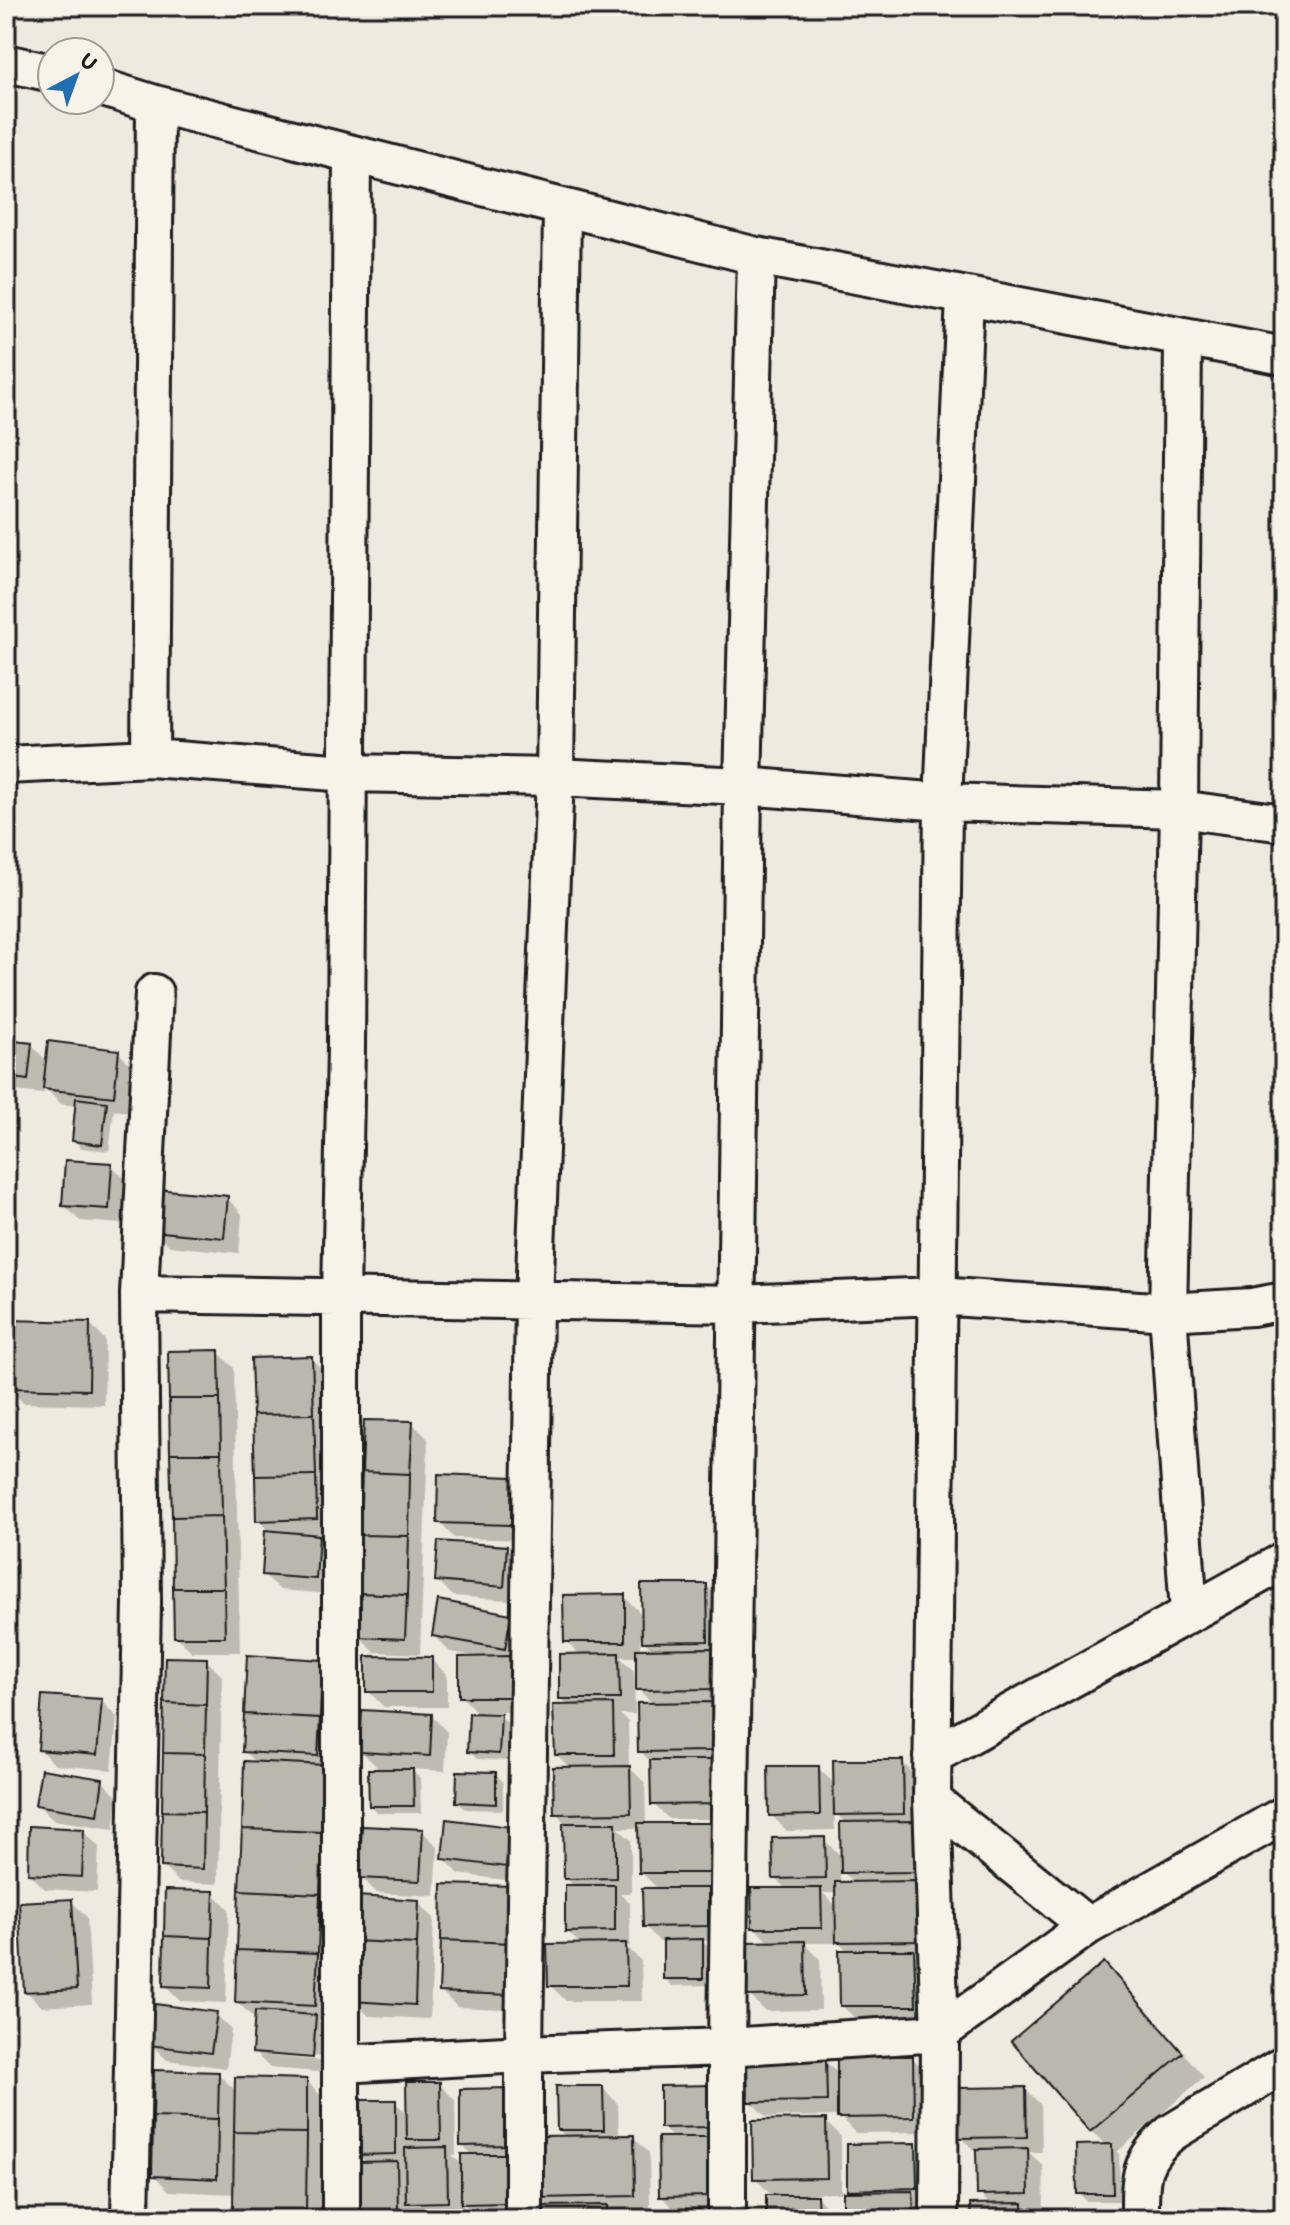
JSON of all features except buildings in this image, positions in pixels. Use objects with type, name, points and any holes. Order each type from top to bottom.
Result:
[{"type":"street","points":[[6,63],[36,70]]},
{"type":"street","points":[[116,92],[756,256],[1284,356]]},
{"type":"street","points":[[150,758],[155,104]]},
{"type":"street","points":[[341,2219],[341,1297],[352,154]]},
{"type":"street","points":[[524,2219],[534,1299],[555,777],[562,208]]},
{"type":"street","points":[[727,2219],[743,786],[756,256]]},
{"type":"street","points":[[939,2219],[940,2033],[932,1756],[943,802],[965,297]]},
{"type":"street","points":[[1183,337],[1179,809],[1168,1312],[1189,1612]]},
{"type":"street","points":[[6,765],[150,758],[348,773],[555,777],[743,786],[943,802],[1179,809],[1284,823]]},
{"type":"street","points":[[130,2219],[142,1603],[139,1294],[154,993]]},
{"type":"street","points":[[139,1294],[737,1304],[938,1296],[1168,1312],[1252,1307],[1284,1301]]},
{"type":"street","points":[[932,1756],[1284,1561]]},
{"type":"street","points":[[932,1800],[1088,1926]]},
{"type":"street","points":[[341,2064],[727,2047],[940,2033],[1088,1926],[1284,1815]]},
{"type":"street","points":[[1140,2219],[1142,2173],[1156,2146],[1171,2133],[1284,2065]]}]
